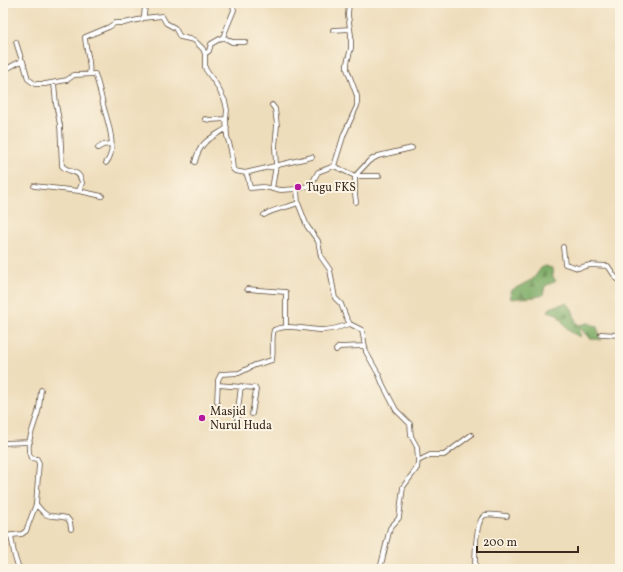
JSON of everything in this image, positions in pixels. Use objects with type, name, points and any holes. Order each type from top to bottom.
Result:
[{"type":"street","points":[[143,18],[145,6],[149,3]]},
{"type":"street","points":[[205,54],[209,51],[211,43],[223,37],[234,10],[232,3]]},
{"type":"street","points":[[334,166],[344,134],[357,106],[357,96],[347,69],[351,48],[348,15],[349,3]]},
{"type":"street","points":[[89,74],[90,68],[84,37],[115,23],[124,23],[143,18],[162,16],[167,24],[175,28],[178,36],[194,40],[203,49],[205,54],[205,68],[225,101],[227,110],[227,128],[233,169],[235,171],[245,173],[312,157]]},
{"type":"street","points":[[333,30],[350,29]]},
{"type":"street","points":[[223,37],[232,42],[245,42]]},
{"type":"street","points":[[16,42],[30,82],[38,84],[54,83],[68,80],[74,75],[95,75],[102,97],[111,144],[110,158],[106,163]]},
{"type":"street","points":[[3,71],[22,61]]},
{"type":"street","points":[[54,83],[60,125],[62,166],[78,174],[82,183],[79,190]]},
{"type":"street","points":[[272,105],[276,110],[277,117],[275,147],[276,165],[272,189]]},
{"type":"street","points":[[205,119],[226,119]]},
{"type":"street","points":[[195,162],[200,147],[205,142],[227,128]]},
{"type":"street","points":[[98,148],[103,145],[111,144]]},
{"type":"street","points":[[356,202],[355,176],[369,161],[378,156],[412,148]]},
{"type":"street","points":[[245,173],[248,176],[250,188],[263,187],[272,189],[297,190],[311,185],[318,172],[334,166],[355,176],[379,176]]},
{"type":"street","points":[[34,186],[79,190],[102,196]]},
{"type":"street","points":[[297,190],[298,203],[308,228],[319,243],[321,257],[330,270],[335,298],[341,304],[350,324],[362,330],[364,346],[379,375],[382,385],[396,410],[410,424],[411,436],[417,447],[417,468],[403,487],[399,518],[390,528],[380,569]]},
{"type":"street","points":[[264,215],[275,209],[286,208],[298,203]]},
{"type":"street","points":[[563,247],[565,264],[578,268],[590,265],[608,266],[616,278],[620,281]]},
{"type":"street","points":[[247,289],[286,292],[286,327]]},
{"type":"street","points":[[217,402],[218,380],[221,374],[239,373],[255,365],[272,360],[273,332],[277,328],[286,327],[322,330],[350,324]]},
{"type":"street","points":[[601,334],[620,336]]},
{"type":"street","points":[[336,350],[339,347],[364,346]]},
{"type":"street","points":[[218,385],[252,387],[256,390],[252,414]]},
{"type":"street","points":[[237,418],[242,386]]},
{"type":"street","points":[[3,536],[22,534],[26,531],[36,504],[39,463],[38,460],[31,458],[30,456],[30,442],[31,432],[38,412],[41,390]]},
{"type":"street","points":[[418,461],[430,455],[444,455],[471,435]]},
{"type":"street","points":[[3,443],[30,442]]},
{"type":"street","points":[[36,504],[48,516],[67,518],[70,522],[71,529]]},
{"type":"street","points":[[475,569],[480,520],[485,515],[507,516]]},
{"type":"street","points":[[11,536],[17,563],[21,569]]},
{"type":"green space","points":[[545,266],[552,268],[553,277],[556,281],[545,286],[543,295],[511,299],[510,291],[533,279],[542,267]]},
{"type":"green space","points":[[565,303],[570,306],[576,323],[579,325],[589,323],[597,327],[601,340],[589,338],[581,329],[579,329],[581,334],[580,337],[569,331],[557,314],[548,311],[550,308]]},
{"type":"place","name":"Tugu FKS","points":[[298,187]]},
{"type":"place","name":"Masjid Nurul Huda","points":[[202,418]]}]
